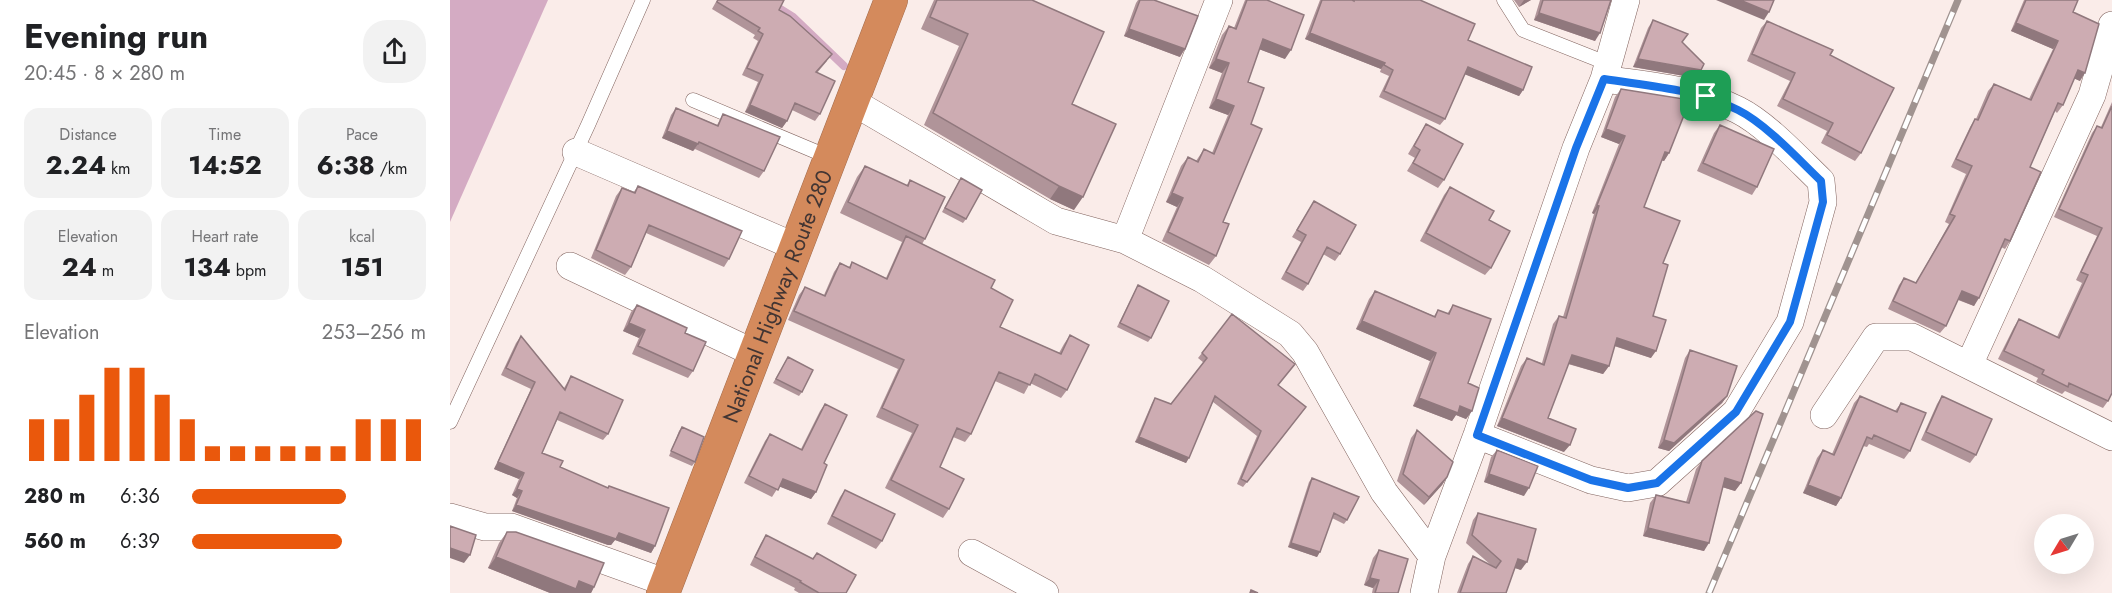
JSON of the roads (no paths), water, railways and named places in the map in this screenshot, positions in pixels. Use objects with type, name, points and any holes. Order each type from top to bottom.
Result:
[{"type":"highway","name":"National Highway Route 280","points":[[665,588],[891,0]]},
{"type":"street","points":[[1125,240],[1219,0]]},
{"type":"street","points":[[1424,593],[1432,556],[1477,435],[1572,159],[1607,71],[1626,0]]},
{"type":"street","points":[[1969,365],[2092,95],[2112,25]]},
{"type":"street","points":[[1477,435],[1591,480],[1628,488],[1657,483],[1736,412],[1790,322],[1823,202],[1821,181],[1771,134],[1740,110],[1706,96],[1607,71]]},
{"type":"street","points":[[853,102],[1056,221],[1125,240],[1202,279],[1290,334],[1305,352],[1384,492],[1432,556]]},
{"type":"street","points":[[576,152],[796,247]]},
{"type":"street","points":[[570,266],[756,354]]},
{"type":"street","points":[[1824,415],[1876,337],[1912,338],[2111,434]]},
{"type":"street","points":[[450,517],[485,527],[512,527],[665,588]]},
{"type":"street","points":[[972,553],[1045,593]]},
{"type":"lane","points":[[450,422],[576,152],[643,0]]},
{"type":"lane","points":[[1504,0],[1523,30],[1607,71]]},
{"type":"lane","points":[[693,100],[831,158]]},
{"type":"waterway","points":[[766,0],[793,17],[844,66]]},
{"type":"railway","points":[[1709,593],[1958,0]]}]
